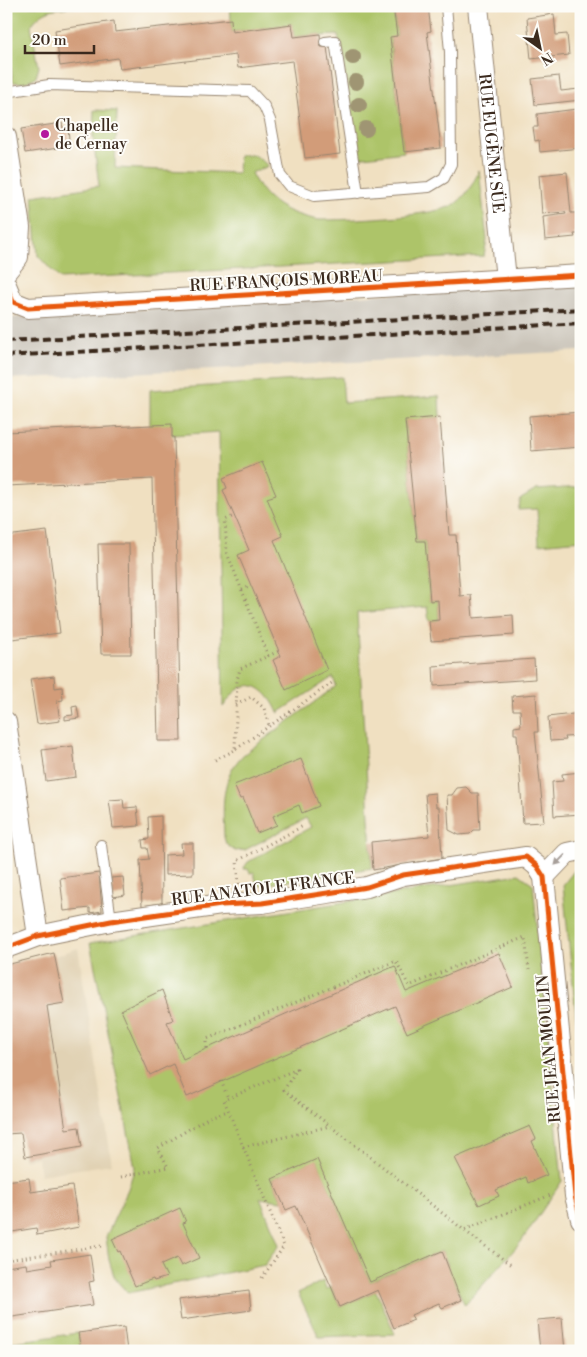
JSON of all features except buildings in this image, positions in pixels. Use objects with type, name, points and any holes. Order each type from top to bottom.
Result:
[{"type":"street","name":"RUE EUGÈNE SÜE","points":[[478,6],[506,279]]},
{"type":"street","points":[[6,137],[20,226],[18,257],[6,272]]},
{"type":"street","name":"RUE FRANÇOIS MOREAU","points":[[6,285],[13,302],[28,308],[581,275]]},
{"type":"street","points":[[6,722],[38,936]]},
{"type":"street","points":[[544,877],[567,853],[581,850]]},
{"type":"street","name":"RUE ANATOLE FRANCE","points":[[6,948],[38,936],[111,921],[221,905],[262,904],[368,888],[403,875],[526,857],[538,866],[544,877]]},
{"type":"street","name":"RUE JEAN MOULIN","points":[[544,877],[575,1196],[581,1219]]},
{"type":"lane","points":[[6,92],[49,85],[250,91],[264,106],[270,120],[280,174],[289,186],[314,196],[428,188],[444,178],[451,164],[450,52],[446,6]]},
{"type":"lane","points":[[326,42],[335,41],[358,193]]},
{"type":"lane","points":[[101,845],[111,921]]},
{"type":"path","points":[[234,516],[225,520],[227,553],[268,656]]},
{"type":"path","points":[[242,590],[251,586]]},
{"type":"path","points":[[235,750],[237,680],[240,669],[279,651]]},
{"type":"path","points":[[216,760],[235,750],[332,683]]},
{"type":"path","points":[[236,705],[251,697],[264,708],[269,726]]},
{"type":"path","points":[[240,892],[237,861],[305,825]]},
{"type":"path","points":[[207,1048],[207,1039],[396,962],[410,986],[525,937],[530,976]]},
{"type":"path","points":[[262,1278],[284,1246],[224,1100],[297,1069],[284,1090],[511,1265]]},
{"type":"path","points":[[222,1081],[228,1098]]},
{"type":"path","points":[[121,1177],[168,1167],[158,1148],[208,1118],[228,1111]]},
{"type":"path","points":[[243,1147],[330,1126]]},
{"type":"path","points":[[464,1230],[559,1191]]},
{"type":"path","points":[[6,1260],[101,1246]]},
{"type":"shaded area","points":[[581,282],[581,351],[6,379],[6,318]]},
{"type":"shaded area","points":[[78,948],[112,1164],[40,1175],[38,1158],[23,1160],[22,1153],[24,1153],[21,1133],[6,1134],[6,965],[54,953],[55,956]]},
{"type":"green space","points":[[6,6],[83,6],[54,9],[47,11],[36,19],[31,26],[39,67],[36,77],[24,83],[13,82],[6,34]]},
{"type":"green space","points":[[230,6],[393,6],[397,36],[390,38],[404,152],[356,158],[338,35],[320,36],[320,34],[294,37],[292,24],[232,32]]},
{"type":"green space","points":[[94,110],[117,111],[115,168],[238,173],[239,155],[254,155],[269,166],[251,173],[263,192],[287,210],[319,220],[390,217],[445,208],[455,204],[463,197],[479,170],[487,240],[484,256],[60,279],[38,256],[33,196],[99,186],[93,136]]},
{"type":"green space","points":[[342,377],[344,403],[439,396],[440,417],[405,421],[417,541],[425,541],[430,601],[438,600],[439,620],[429,621],[427,607],[357,613],[372,868],[257,886],[254,872],[250,873],[248,869],[243,869],[248,862],[311,827],[306,818],[245,850],[235,851],[226,844],[224,837],[225,793],[230,773],[243,755],[336,686],[333,677],[278,713],[276,707],[263,691],[252,686],[245,686],[234,693],[223,707],[219,432],[172,435],[150,426],[150,390]]},
{"type":"green space","points":[[581,487],[581,540],[539,544],[537,509],[518,510],[521,499],[536,490]]},
{"type":"green space","points":[[578,866],[581,866],[581,1065],[563,885]]},
{"type":"green space","points":[[519,874],[533,884],[562,1181],[521,1242],[465,1305],[446,1266],[448,1265],[442,1251],[370,1282],[317,1160],[272,1179],[282,1201],[260,1198],[279,1245],[265,1265],[128,1293],[115,1279],[109,1260],[106,1237],[128,1189],[135,1167],[90,943]]},
{"type":"green space","points":[[323,1281],[326,1289],[331,1287],[340,1307],[376,1291],[395,1334],[319,1337],[298,1293]]},
{"type":"green space","points":[[78,1333],[81,1351],[6,1351],[6,1343]]},
{"type":"railway","points":[[6,341],[581,309]]},
{"type":"railway","points":[[6,356],[581,323]]},
{"type":"cycle path","points":[[6,285],[13,302],[28,308],[581,275]]},
{"type":"cycle path","points":[[6,948],[38,936],[111,921],[221,905],[262,903],[367,887],[403,875],[526,857],[537,866],[544,877],[575,1196],[581,1219]]},
{"type":"place","name":"Chapelle de Cernay","points":[[45,134]]}]
